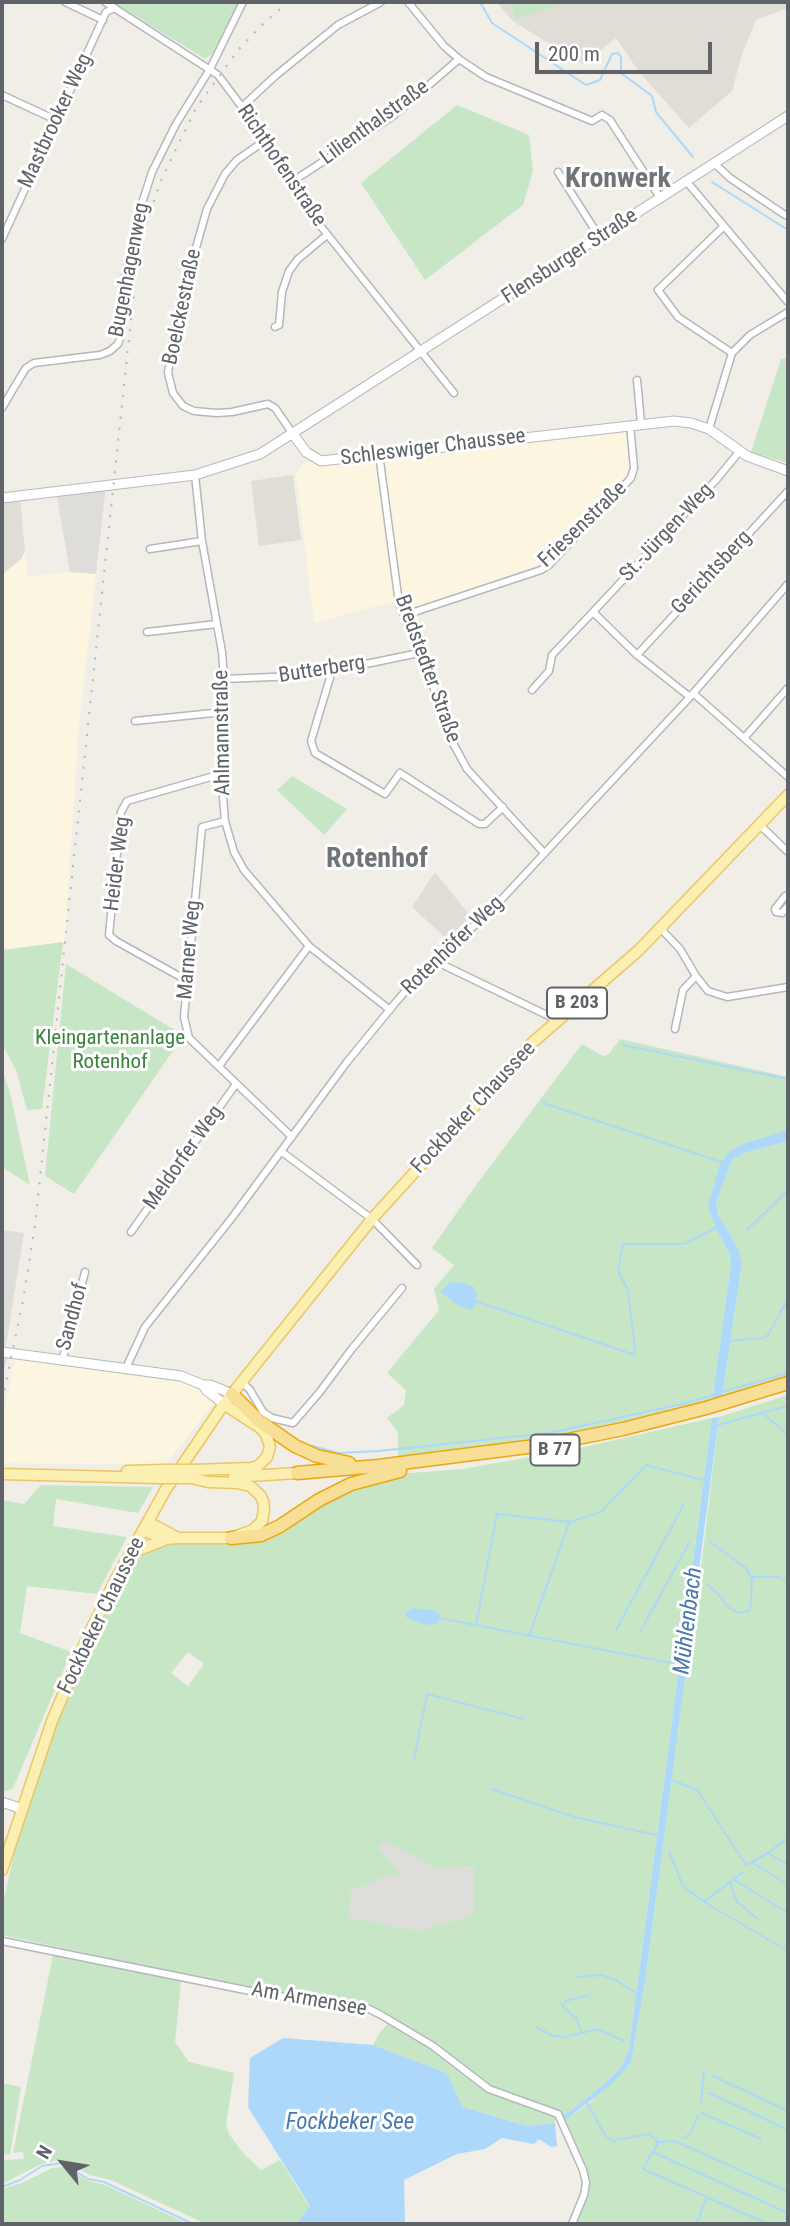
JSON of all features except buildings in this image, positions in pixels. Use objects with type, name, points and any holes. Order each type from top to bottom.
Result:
[{"type":"highway","name":"B 77","points":[[297,1473],[498,1459],[568,1448],[707,1412],[788,1383]]},
{"type":"highway","name":"B 77","points":[[724,1406],[788,1391]]},
{"type":"highway","points":[[228,1399],[306,1452],[348,1463],[399,1467]]},
{"type":"highway","points":[[231,1538],[261,1535],[351,1484],[399,1467]]},
{"type":"main road","name":"Flensburger Straße","points":[[293,435],[788,116]]},
{"type":"main road","name":"Schleswiger Chaussee","points":[[293,435],[306,452],[321,461],[674,421],[709,429],[739,452],[788,471]]},
{"type":"main road","points":[[2,498],[195,475],[260,454],[293,435]]},
{"type":"main road","name":"Fockbeker Chaussee","points":[[2,1870],[52,1721],[88,1636],[175,1474],[228,1399],[372,1219],[532,1043],[661,929],[788,795]]},
{"type":"main road","points":[[2,1352],[181,1376],[202,1385],[210,1385],[266,1434],[270,1447],[267,1457],[258,1466],[191,1475]]},
{"type":"main road","name":"B 77","points":[[2,1474],[79,1477],[297,1473]]},
{"type":"main road","points":[[131,1553],[166,1539],[231,1538],[246,1534],[258,1526],[264,1510],[260,1495],[244,1484],[208,1482],[191,1475]]},
{"type":"main road","points":[[146,1526],[178,1538]]},
{"type":"main road","points":[[146,1526],[166,1539]]},
{"type":"main road","points":[[2,1802],[22,1809]]},
{"type":"street","points":[[65,2],[103,20]]},
{"type":"street","name":"Richthofenstraße","points":[[105,2],[210,69],[225,83],[327,235],[422,352]]},
{"type":"street","points":[[210,69],[243,2]]},
{"type":"street","points":[[242,107],[338,25],[381,2]]},
{"type":"street","points":[[408,2],[444,46],[459,60],[486,77],[592,121],[602,115],[610,120],[661,199]]},
{"type":"street","name":"Mastbrooker Weg","points":[[2,239],[106,12],[115,8]]},
{"type":"street","name":"Lilienthalstraße","points":[[290,183],[393,116],[459,60]]},
{"type":"street","name":"Bugenhagenweg","points":[[2,408],[20,376],[34,363],[100,355],[118,344],[121,336],[123,286],[137,219],[152,172],[176,124],[210,69]]},
{"type":"street","points":[[2,95],[56,120]]},
{"type":"street","name":"Boelckestraße","points":[[263,142],[237,160],[225,174],[207,209],[176,318],[168,373],[173,393],[183,406],[194,411],[232,412],[268,404],[275,408],[293,435]]},
{"type":"street","points":[[715,164],[730,178],[785,215]]},
{"type":"street","points":[[558,172],[600,238]]},
{"type":"street","points":[[687,182],[788,302]]},
{"type":"street","points":[[723,227],[658,290],[678,317],[732,353]]},
{"type":"street","points":[[275,327],[279,325],[282,292],[289,271],[298,259],[327,235]]},
{"type":"street","points":[[709,429],[732,353],[750,335],[788,312]]},
{"type":"street","points":[[422,352],[454,393]]},
{"type":"street","points":[[637,380],[641,423]]},
{"type":"street","name":"Friesenstraße","points":[[405,615],[549,565],[631,478],[634,468],[629,425]]},
{"type":"street","name":"St.-Jürgen-Weg","points":[[532,690],[549,671],[552,655],[739,452]]},
{"type":"street","name":"Bredstedter Straße","points":[[379,454],[397,594],[454,745],[467,769],[544,853]]},
{"type":"street","name":"Ahlmannstraße","points":[[195,475],[202,541],[224,679],[221,774],[225,821],[234,852],[244,870],[309,946],[390,1010]]},
{"type":"street","name":"Gerichtsberg","points":[[637,655],[788,491]]},
{"type":"street","points":[[150,549],[202,541]]},
{"type":"street","name":"Rotenhöfer Weg","points":[[127,1368],[145,1327],[282,1152],[347,1062],[390,1010],[433,960],[485,916],[544,853],[788,584]]},
{"type":"street","points":[[593,612],[637,655],[745,737],[788,777]]},
{"type":"street","points":[[147,632],[217,624]]},
{"type":"street","name":"Butterberg","points":[[224,679],[287,677],[332,671],[419,653]]},
{"type":"street","points":[[332,671],[311,741],[315,753],[385,794],[400,773],[479,824],[485,824],[503,807]]},
{"type":"street","points":[[745,737],[788,688]]},
{"type":"street","points":[[135,721],[223,712]]},
{"type":"street","name":"Heider Weg","points":[[186,980],[109,935],[121,812],[127,801],[221,774]]},
{"type":"street","name":"Marner Weg","points":[[225,821],[202,827],[184,1017],[190,1038],[292,1137]]},
{"type":"street","points":[[760,825],[788,852]]},
{"type":"street","points":[[788,896],[785,896],[775,909],[776,912],[782,913],[788,906]]},
{"type":"street","points":[[661,929],[680,949],[708,991],[727,997],[788,987]]},
{"type":"street","points":[[219,1066],[309,946]]},
{"type":"street","points":[[433,960],[557,1020]]},
{"type":"street","points":[[675,1030],[683,990],[696,976]]},
{"type":"street","name":"Meldorfer Weg","points":[[131,1232],[236,1084]]},
{"type":"street","points":[[282,1152],[372,1219],[416,1265]]},
{"type":"street","name":"Sandhof","points":[[62,1361],[85,1272]]},
{"type":"street","points":[[242,1382],[263,1412],[272,1418],[293,1423],[402,1288]]},
{"type":"street","name":"Am Armensee","points":[[2,1941],[270,1995],[365,2007],[433,2046],[488,2089],[560,2118],[586,2183],[572,2224]]},
{"type":"shaded area","points":[[496,2],[788,2],[788,8],[756,20],[742,54],[732,91],[689,128],[639,72],[616,38],[583,64],[514,22]]},
{"type":"shaded area","points":[[626,429],[629,468],[627,477],[544,562],[414,608],[408,606],[403,599],[314,623],[296,475],[305,461],[322,465]]},
{"type":"shaded area","points":[[293,475],[301,540],[259,546],[251,481]]},
{"type":"shaded area","points":[[106,486],[96,574],[70,572],[56,492]]},
{"type":"shaded area","points":[[20,496],[25,551],[21,559],[3,574],[2,498]]},
{"type":"shaded area","points":[[25,551],[27,577],[70,572],[96,574],[79,725],[65,936],[63,942],[2,951],[2,573],[21,559]]},
{"type":"shaded area","points":[[435,872],[471,917],[447,939],[412,907]]},
{"type":"shaded area","points":[[2,1230],[24,1233],[2,1380]]},
{"type":"shaded area","points":[[15,1359],[184,1383],[217,1399],[165,1465],[2,1463],[2,1420]]},
{"type":"shaded area","points":[[385,1841],[438,1869],[474,1867],[474,1915],[418,1931],[349,1917],[351,1891],[389,1876],[377,1847]]},
{"type":"green space","points":[[113,2],[241,2],[218,49],[205,59]]},
{"type":"green space","points":[[510,2],[566,2],[516,19]]},
{"type":"green space","points":[[457,105],[529,135],[533,171],[523,205],[425,280],[361,183]]},
{"type":"green space","points":[[788,358],[788,463],[751,452],[781,359]]},
{"type":"green space","points":[[292,776],[347,809],[324,835],[277,790]]},
{"type":"green space","points":[[63,942],[42,1109],[27,1110],[16,1070],[2,1044],[2,950]]},
{"type":"green space","name":"Kleingartenanlage Rotenhof","points":[[66,964],[181,1034],[179,1042],[74,1194],[45,1176]]},
{"type":"green space","points":[[620,1039],[788,1077],[788,1130],[731,1150],[708,1208],[729,1252],[731,1265],[712,1402],[591,1432],[502,1446],[398,1456],[398,1432],[387,1418],[404,1405],[406,1390],[387,1373],[439,1310],[434,1289],[454,1265],[432,1248],[582,1044],[603,1056],[608,1055]]},
{"type":"green space","points":[[2,1069],[10,1093],[30,1185],[2,1167]]},
{"type":"green space","points":[[788,1141],[788,1378],[722,1398],[742,1262],[737,1246],[719,1217],[716,1203],[732,1160],[744,1153]]},
{"type":"green space","points":[[788,1395],[788,2224],[575,2224],[589,2183],[563,2122],[588,2104],[631,2062],[645,1982],[719,1417]]},
{"type":"green space","points":[[712,1418],[629,2049],[622,2065],[612,2077],[560,2117],[490,2087],[365,2005],[270,1993],[2,1935],[2,1908],[18,1836],[57,1723],[132,1557],[171,1543],[243,1541],[329,1497],[398,1474],[462,1469],[576,1449]],"holes":[[[188,1652],[204,1664],[188,1686],[171,1673]],[[385,1841],[438,1869],[474,1867],[474,1915],[418,1931],[349,1917],[351,1891],[389,1876],[401,1875],[378,1848]]]},
{"type":"green space","points":[[41,1485],[153,1487],[138,1513],[56,1499],[53,1526],[127,1537],[97,1594],[27,1586],[20,1633],[71,1652],[13,1788],[2,1792],[2,1500],[24,1504]]},
{"type":"green space","points":[[53,1955],[181,1980],[175,2042],[189,2062],[234,2073],[226,2125],[229,2134],[243,2153],[261,2170],[280,2160],[310,2207],[296,2224],[206,2224],[111,2180],[90,2175],[58,2160],[41,2164],[2,2184],[2,2160],[24,2159],[23,2152],[13,2153]]},
{"type":"green space","points":[[388,2023],[431,2048],[487,2091],[556,2115],[555,2123],[527,2126],[463,2107],[447,2073],[373,2045]]},
{"type":"green space","points":[[2,2083],[21,2087],[10,2155],[2,2154]]},
{"type":"green space","points":[[63,2167],[188,2224],[2,2224],[2,2189],[22,2183],[52,2168]]},
{"type":"water","points":[[788,1130],[788,1141],[744,1153],[732,1160],[716,1203],[719,1217],[737,1246],[742,1262],[722,1398],[712,1402],[731,1265],[729,1252],[708,1208],[720,1164],[731,1150],[743,1144]]},
{"type":"water","points":[[451,1282],[474,1287],[477,1296],[475,1305],[470,1310],[454,1303],[440,1291]]},
{"type":"water","name":"Mühlenbach","points":[[719,1417],[645,1982],[631,2062],[613,2083],[563,2122],[560,2117],[612,2077],[622,2065],[629,2049],[712,1418]]},
{"type":"water","points":[[413,1608],[432,1610],[440,1615],[439,1623],[426,1625],[406,1617],[406,1612]]},
{"type":"water","name":"Fockbeker See","points":[[283,2038],[373,2045],[447,2073],[463,2107],[527,2126],[555,2123],[557,2146],[551,2147],[539,2139],[534,2144],[502,2138],[485,2149],[457,2154],[404,2180],[405,2224],[296,2224],[310,2206],[248,2107],[250,2058]]},
{"type":"waterway","points":[[480,2],[492,23],[586,85],[600,80],[612,54],[618,53],[621,57],[621,73],[652,96],[656,112],[693,157]]},
{"type":"waterway","points":[[712,182],[788,230]]},
{"type":"waterway","points":[[623,1045],[788,1079]]},
{"type":"waterway","points":[[543,1103],[721,1162]]},
{"type":"waterway","points":[[747,1230],[788,1190]]},
{"type":"waterway","points":[[475,1301],[632,1354],[635,1351],[628,1290],[618,1271],[623,1244],[684,1244],[717,1227]]},
{"type":"waterway","points":[[731,1341],[763,1338],[768,1335],[788,1299]]},
{"type":"waterway","points":[[722,1392],[788,1373]]},
{"type":"waterway","points":[[313,1446],[338,1453],[379,1451],[549,1433],[713,1395]]},
{"type":"waterway","points":[[718,1425],[788,1406]]},
{"type":"waterway","points":[[765,1415],[788,1435]]},
{"type":"waterway","points":[[476,1625],[497,1514],[570,1522],[601,1512],[646,1465],[703,1480]]},
{"type":"waterway","points":[[616,1630],[684,1504]]},
{"type":"waterway","points":[[529,1636],[569,1523]]},
{"type":"waterway","name":"Mühlenbach","points":[[708,1585],[728,1607],[739,1613],[749,1611],[752,1579],[747,1569],[709,1541]]},
{"type":"waterway","name":"Mühlenbach","points":[[640,1632],[689,1543]]},
{"type":"waterway","points":[[752,1577],[779,1577],[788,1583]]},
{"type":"waterway","name":"Mühlenbach","points":[[439,1618],[681,1665]]},
{"type":"waterway","points":[[414,1759],[427,1694],[524,1719]]},
{"type":"waterway","points":[[672,1780],[697,1790],[746,1865],[788,1838]]},
{"type":"waterway","points":[[492,1789],[574,1817],[656,1835]]},
{"type":"waterway","points":[[669,1851],[683,1886],[704,1902],[788,1951]]},
{"type":"waterway","points":[[768,1853],[788,1865]]},
{"type":"waterway","points":[[753,1863],[788,1885]]},
{"type":"waterway","points":[[705,1901],[743,1872]]},
{"type":"waterway","points":[[733,1879],[788,1913]]},
{"type":"waterway","points":[[730,1882],[737,1902],[758,1919]]},
{"type":"waterway","points":[[578,1977],[602,1975],[616,1980],[636,1993]]},
{"type":"waterway","points":[[582,2033],[577,2019],[562,2006],[566,2001],[590,1995]]},
{"type":"waterway","points":[[536,2027],[553,2036],[565,2037],[598,2029],[624,2041]]},
{"type":"waterway","points":[[701,2103],[704,2071]]},
{"type":"waterway","points":[[713,2076],[788,2111]]},
{"type":"waterway","points":[[710,2093],[788,2130]]},
{"type":"waterway","points":[[587,2103],[605,2135],[612,2141],[648,2134],[656,2139],[657,2145],[643,2169],[768,2224]]},
{"type":"waterway","points":[[700,2112],[761,2139]]},
{"type":"waterway","points":[[684,2139],[691,2132],[698,2116]]},
{"type":"waterway","points":[[657,2142],[675,2141],[788,2192]]},
{"type":"waterway","points":[[655,2153],[788,2213]]},
{"type":"waterway","points":[[2,2187],[20,2180],[42,2166],[61,2163],[88,2179],[104,2182],[193,2224]]},
{"type":"waterway","points":[[696,2224],[706,2199]]},
{"type":"railway","points":[[2,1401],[23,1301],[35,1225],[140,250],[162,178],[196,108],[239,49],[288,2]]},
{"type":"district","name":"Kronwerk","points":[[618,180]]},
{"type":"district","name":"Rotenhof","points":[[377,860]]}]
